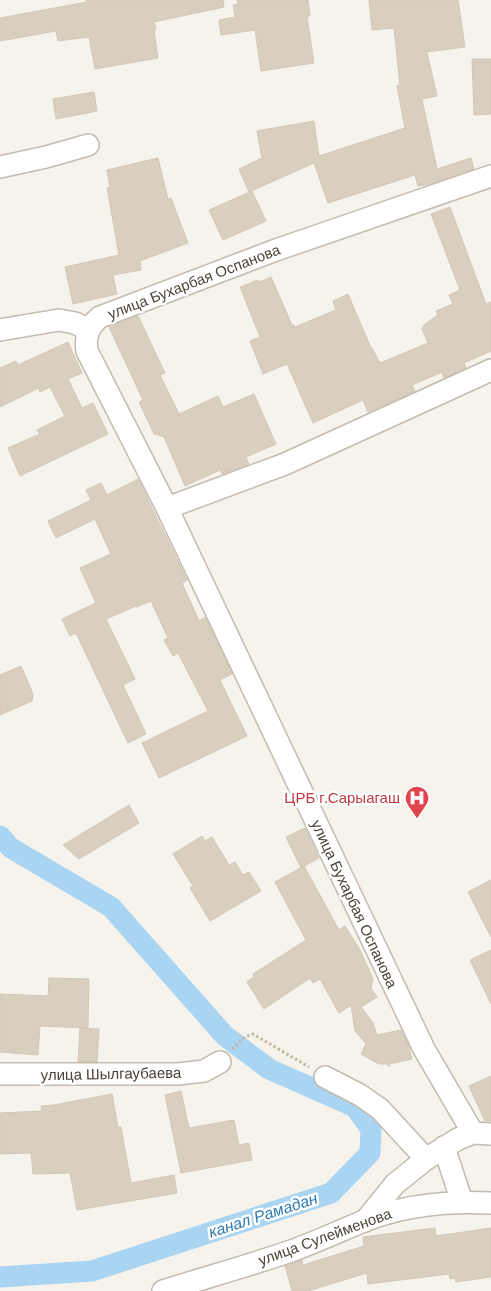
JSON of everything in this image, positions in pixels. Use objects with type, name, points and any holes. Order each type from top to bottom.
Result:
[{"type":"street","points":[[0,167],[88,145]]},
{"type":"street","name":"улица Бухарбая Оспанова","points":[[482,1134],[424,1049],[167,508],[87,351],[86,342],[92,324],[100,318],[276,250],[491,176]]},
{"type":"street","points":[[0,330],[59,320],[75,323],[89,330]]},
{"type":"street","points":[[167,508],[285,464],[491,370]]},
{"type":"street","name":"улица Шылгаубаева","points":[[0,1074],[178,1074],[204,1071],[223,1059]]},
{"type":"street","points":[[325,1077],[360,1094],[380,1109],[426,1159]]},
{"type":"street","points":[[365,1221],[395,1184],[426,1159],[458,1139],[482,1134]]},
{"type":"street","points":[[444,1147],[462,1202]]},
{"type":"street","name":"улица Сулейменова","points":[[163,1291],[293,1250],[342,1232],[365,1221],[411,1207],[462,1202],[491,1202]]},
{"type":"path","points":[[223,1059],[245,1037],[253,1034],[325,1077]]},
{"type":"building","points":[[86,0],[223,0],[224,7],[154,22],[158,58],[95,69],[89,37],[58,41],[56,31],[0,41],[0,18],[87,2]]},
{"type":"building","points":[[237,0],[308,0],[310,16],[307,16],[314,63],[261,71],[255,30],[221,35],[219,20],[235,17],[233,5],[238,4]]},
{"type":"building","points":[[369,0],[458,0],[465,47],[427,52],[437,96],[422,99],[437,169],[471,158],[474,169],[430,184],[418,186],[415,175],[328,203],[314,163],[249,192],[239,169],[262,158],[257,131],[314,121],[319,156],[405,128],[397,86],[400,85],[394,28],[372,30]]},
{"type":"building","points":[[472,59],[491,59],[491,114],[474,115]]},
{"type":"building","points":[[94,92],[97,111],[56,119],[53,99]]},
{"type":"building","points":[[158,158],[168,199],[171,198],[188,243],[140,261],[141,270],[113,275],[117,294],[73,304],[65,267],[119,255],[107,188],[110,187],[107,170]]},
{"type":"building","points":[[252,191],[266,221],[223,240],[209,210]]},
{"type":"building","points":[[450,207],[486,304],[491,302],[491,351],[464,363],[466,368],[444,378],[442,372],[412,385],[415,391],[368,412],[363,400],[313,423],[287,364],[263,374],[250,341],[260,337],[240,287],[271,277],[292,325],[295,327],[336,310],[333,301],[348,294],[371,348],[380,363],[428,343],[422,329],[425,324],[438,315],[436,311],[453,304],[449,295],[460,290],[431,214]]},
{"type":"building","points":[[138,316],[165,373],[160,375],[179,414],[218,396],[223,407],[254,394],[276,444],[246,457],[249,464],[222,474],[220,470],[185,486],[164,437],[154,434],[139,402],[143,400],[109,327]]},
{"type":"building","points":[[68,342],[82,373],[68,379],[82,408],[93,403],[108,434],[20,476],[8,448],[40,434],[37,430],[65,416],[50,387],[40,392],[39,388],[0,407],[0,368],[16,361],[18,365]]},
{"type":"building","points":[[138,479],[187,580],[182,583],[199,621],[205,617],[232,674],[220,680],[247,736],[159,778],[142,743],[208,711],[178,653],[173,656],[164,640],[168,638],[151,601],[136,606],[106,619],[135,679],[123,685],[146,734],[128,743],[76,633],[70,636],[62,619],[96,603],[80,568],[111,554],[95,519],[56,538],[48,521],[91,500],[86,490],[101,483],[107,495]]},
{"type":"building","points":[[21,666],[33,694],[32,701],[0,715],[0,675]]},
{"type":"building","points":[[129,805],[139,823],[79,859],[63,845]]},
{"type":"building","points":[[305,828],[319,858],[301,868],[286,837]]},
{"type":"building","points":[[202,836],[205,841],[212,837],[229,865],[235,862],[243,875],[249,872],[261,891],[210,921],[190,888],[193,886],[173,854]]},
{"type":"building","points":[[304,866],[339,930],[345,926],[360,950],[373,979],[371,988],[377,997],[361,1007],[373,1023],[377,1035],[401,1030],[412,1059],[389,1064],[390,1067],[387,1064],[379,1064],[361,1054],[366,1044],[355,1031],[351,1005],[339,1013],[320,979],[313,983],[310,978],[264,1009],[247,982],[254,977],[253,974],[306,940],[275,882]]},
{"type":"building","points":[[491,880],[491,937],[468,892]]},
{"type":"building","points":[[491,950],[491,1004],[470,960]]},
{"type":"building","points":[[49,978],[89,979],[88,1028],[40,1026],[38,1055],[0,1052],[0,994],[48,996]]},
{"type":"building","points":[[80,1028],[99,1029],[97,1062],[78,1062]]},
{"type":"building","points":[[491,1076],[491,1121],[485,1121],[469,1086]]},
{"type":"building","points":[[181,1091],[189,1128],[234,1120],[239,1145],[249,1143],[252,1160],[181,1173],[165,1095]]},
{"type":"building","points":[[112,1094],[118,1127],[121,1127],[131,1183],[174,1175],[177,1193],[77,1210],[70,1173],[33,1174],[31,1153],[0,1154],[0,1113],[42,1111],[41,1106]]},
{"type":"building","points":[[435,1228],[436,1236],[491,1228],[491,1277],[456,1282],[455,1278],[450,1279],[449,1274],[368,1284],[367,1273],[308,1291],[292,1291],[285,1266],[302,1260],[303,1265],[364,1246],[363,1237]]},
{"type":"waterway","name":"канал Рамадан","points":[[0,836],[11,848],[111,907],[225,1036],[269,1069],[355,1107],[371,1129],[370,1153],[331,1193],[92,1271],[0,1277]]},
{"type":"place","name":"ЦРБ г.Сарыагаш","points":[[417,819]]}]
